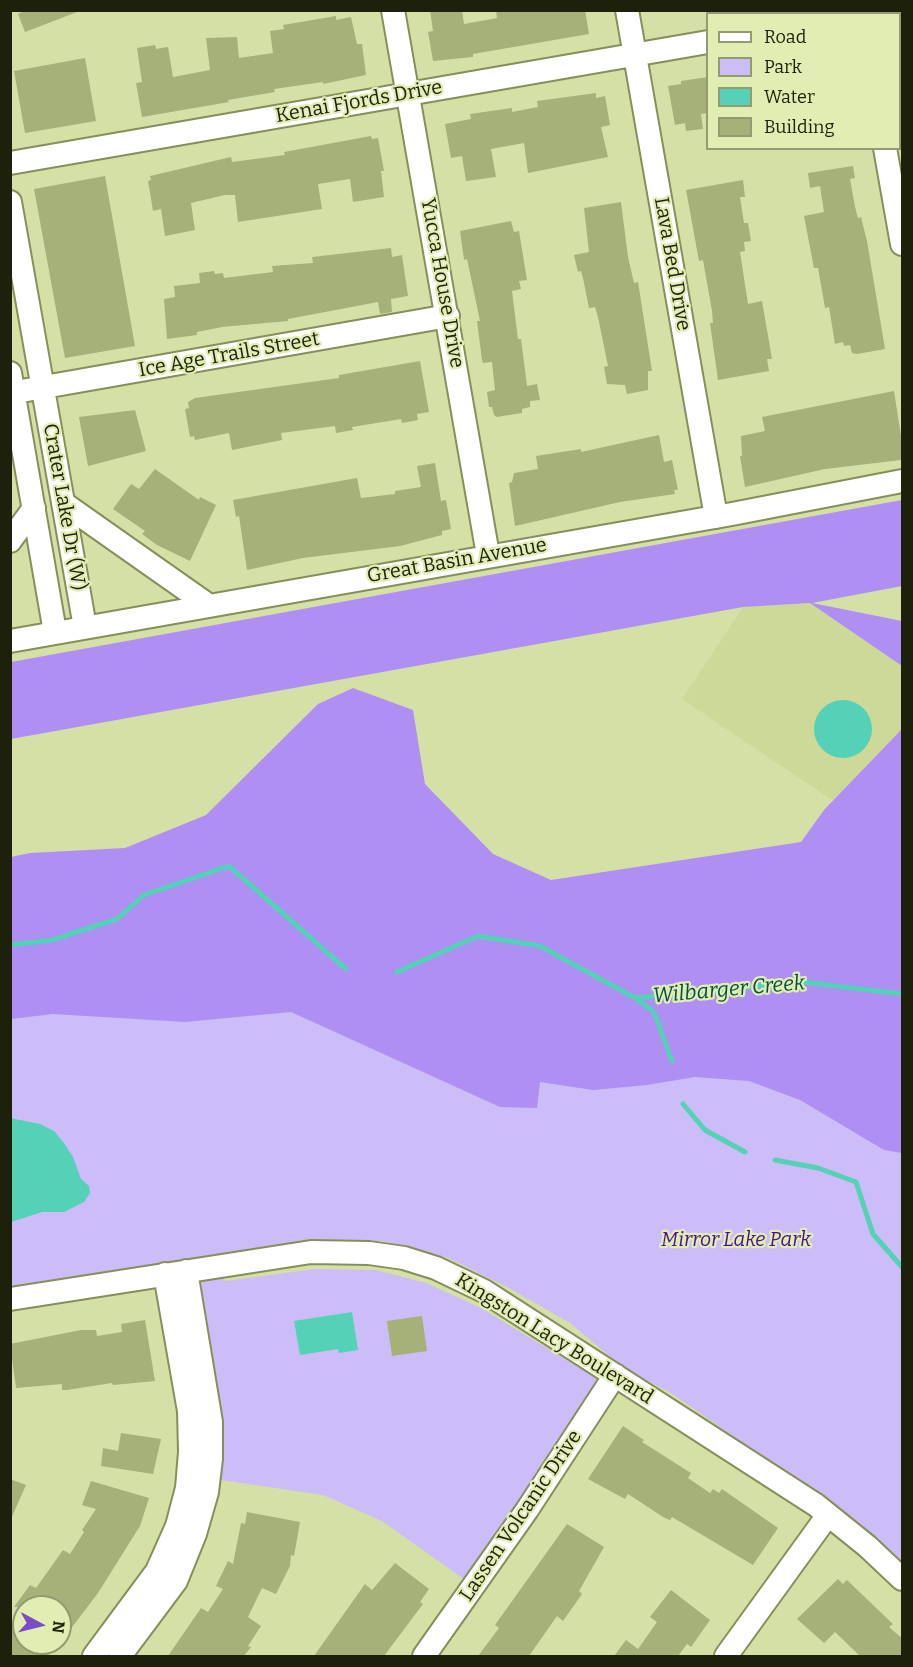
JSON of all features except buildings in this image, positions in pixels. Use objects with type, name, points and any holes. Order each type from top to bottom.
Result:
[{"type":"street","name":"Yucca House Drive","points":[[393,10],[489,555]]},
{"type":"street","name":"Lava Bed Drive","points":[[627,10],[716,517]]},
{"type":"street","name":"Kenai Fjords Drive","points":[[10,163],[706,42]]},
{"type":"street","points":[[885,150],[903,244]]},
{"type":"street","name":"Crater Lake Dr (W)","points":[[10,201],[85,627]]},
{"type":"street","name":"Ice Age Trails Street","points":[[12,386],[42,388],[448,316]]},
{"type":"street","points":[[12,386],[55,632]]},
{"type":"street","name":"Great Basin Avenue","points":[[10,640],[716,517],[903,481]]},
{"type":"street","points":[[63,503],[208,605]]},
{"type":"street","points":[[10,541],[34,508]]},
{"type":"street","name":"Kingston Lacy Boulevard","points":[[10,1299],[311,1252],[339,1251],[404,1258],[436,1268],[484,1291],[828,1515],[903,1579]]},
{"type":"street","points":[[94,1656],[157,1571],[177,1526],[187,1488],[189,1411],[175,1272]]},
{"type":"street","points":[[120,1656],[176,1581],[195,1534],[207,1492],[211,1459],[211,1422],[175,1272]]},
{"type":"street","name":"Lassen Volcanic Drive","points":[[424,1656],[527,1510],[615,1375]]},
{"type":"street","points":[[726,1656],[828,1515]]},
{"type":"shaded area","points":[[902,500],[902,586],[812,603],[902,621],[902,666],[810,603],[743,607],[11,739],[11,662]]},
{"type":"shaded area","points":[[810,603],[902,666],[902,733],[850,812],[682,699],[743,607]]},
{"type":"shaded area","points":[[353,688],[413,710],[425,784],[493,854],[551,880],[801,842],[824,810],[902,729],[902,1153],[884,1150],[800,1100],[749,1081],[695,1077],[647,1085],[593,1090],[540,1082],[537,1108],[500,1107],[291,1012],[185,1022],[53,1014],[11,1019],[11,857],[30,853],[125,848],[206,815],[318,704]]},
{"type":"green space","name":"Mirror Lake Park","points":[[10,1004],[291,1012],[902,1088],[902,1564],[835,1507],[671,1393],[626,1370],[570,1323],[509,1288],[448,1258],[383,1241],[318,1240],[134,1273],[11,1287]]},
{"type":"green space","points":[[316,1269],[376,1270],[426,1283],[481,1308],[581,1369],[585,1365],[602,1378],[468,1582],[382,1521],[323,1495],[221,1480],[222,1420],[199,1286],[207,1277],[222,1275],[225,1281]]},
{"type":"water","points":[[837,700],[849,700],[864,708],[872,723],[872,735],[864,750],[849,758],[837,758],[822,750],[814,735],[814,723],[822,708]]},
{"type":"water","points":[[10,1118],[40,1124],[54,1131],[73,1157],[81,1179],[89,1186],[90,1193],[84,1202],[64,1212],[42,1212],[11,1222]]},
{"type":"water","points":[[352,1312],[358,1350],[339,1353],[338,1349],[300,1355],[294,1321]]},
{"type":"waterway","name":"Wilbarger Creek","points":[[10,945],[52,940],[117,919],[144,895],[229,866],[346,969]]},
{"type":"waterway","name":"Wilbarger Creek","points":[[397,972],[478,936],[540,946],[635,998],[654,1012],[672,1061]]},
{"type":"waterway","name":"Wilbarger Creek","points":[[636,998],[802,982],[902,994]]},
{"type":"waterway","points":[[683,1104],[705,1130],[745,1152]]},
{"type":"waterway","points":[[775,1160],[818,1168],[856,1182],[873,1234],[902,1267]]}]
